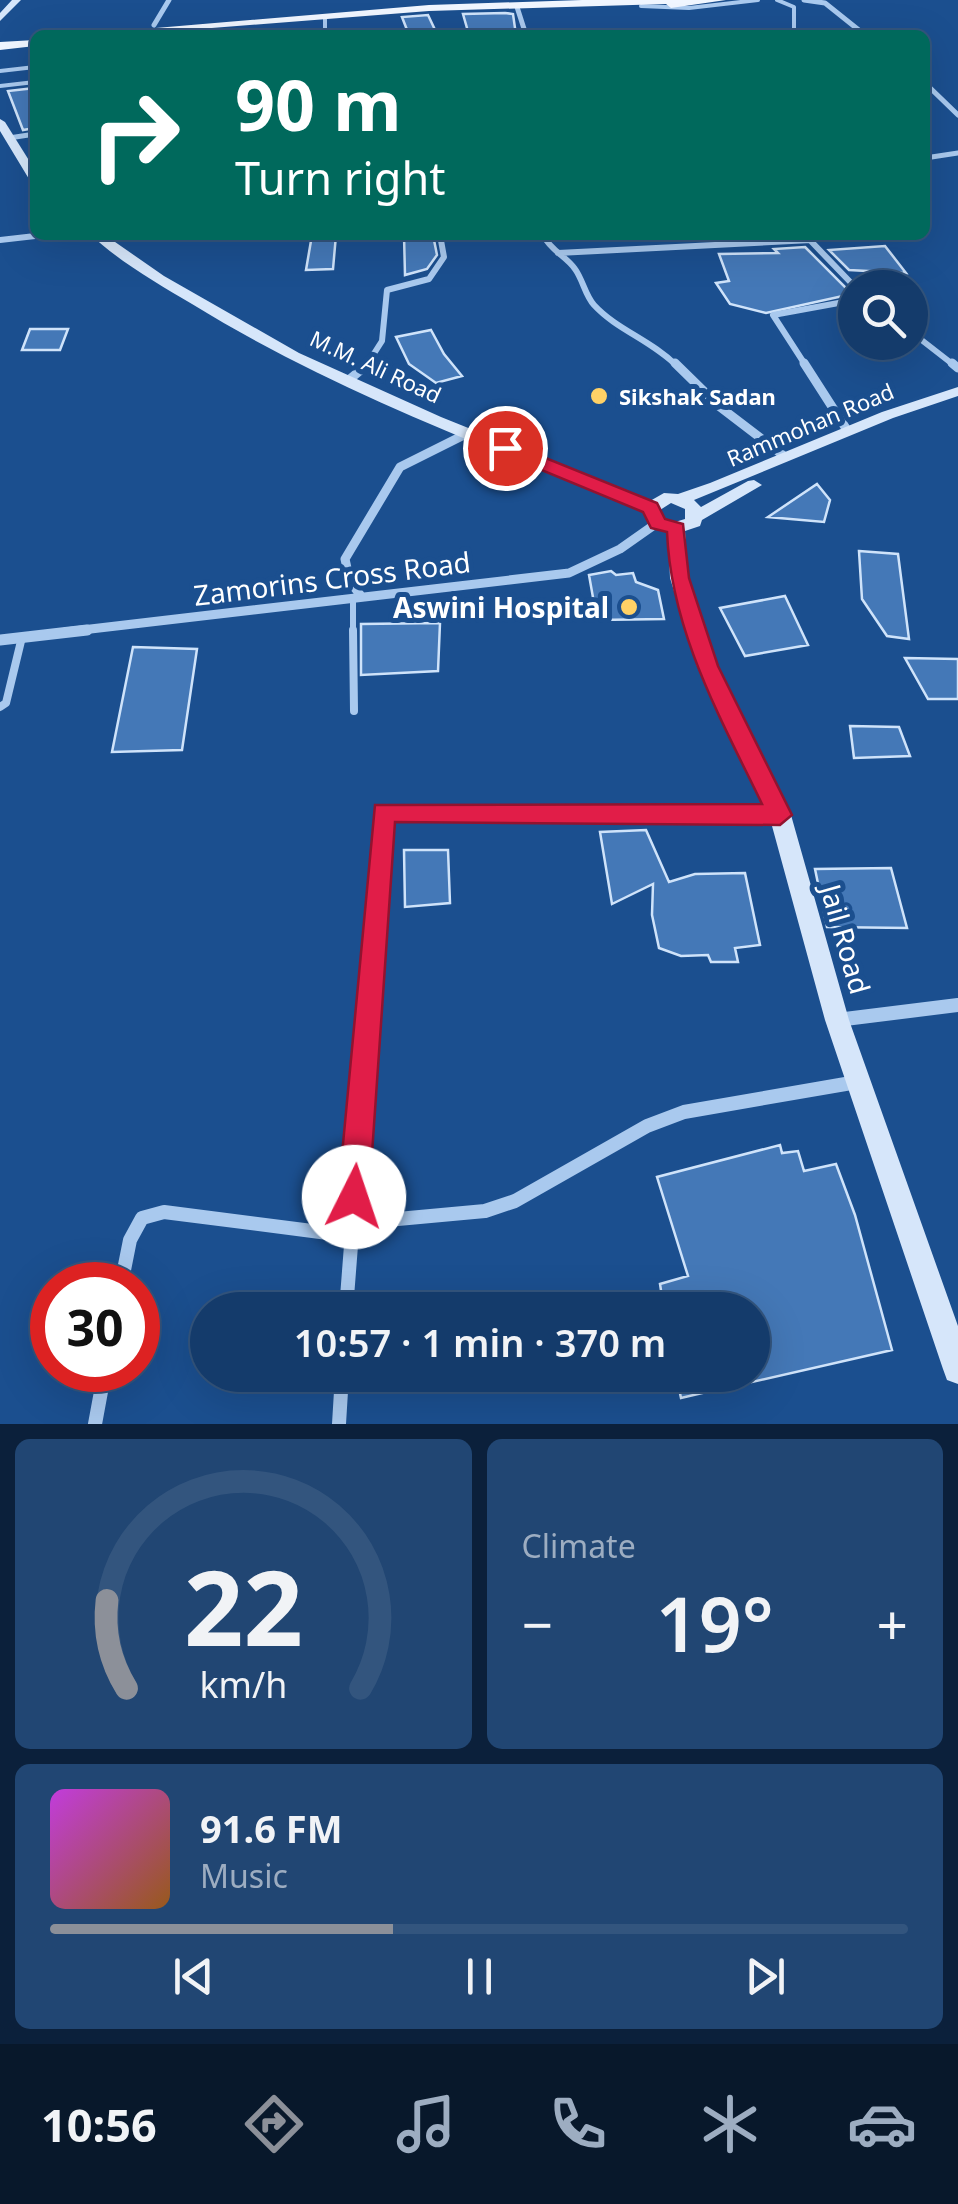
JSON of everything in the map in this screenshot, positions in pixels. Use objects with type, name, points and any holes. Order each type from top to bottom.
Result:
[{"type":"main road","points":[[0,18],[17,0]]},
{"type":"main road","points":[[178,30],[574,2],[686,0]]},
{"type":"main road","points":[[142,30],[371,12],[641,6],[721,0]]},
{"type":"main road","points":[[0,44],[30,41]]},
{"type":"main road","points":[[0,122],[30,171]]},
{"type":"main road","name":"M.M. Ali Road","points":[[104,240],[191,300],[468,433],[670,519]]},
{"type":"main road","name":"Rammohan Road","points":[[958,391],[847,430],[737,480],[681,499],[658,500],[670,519],[853,437],[958,399]]},
{"type":"main road","points":[[670,519],[693,506],[681,499]]},
{"type":"main road","name":"Jail Road","points":[[670,519],[679,578],[707,666],[780,815],[838,1020],[958,1369]]},
{"type":"street","points":[[154,25],[169,0]]},
{"type":"street","points":[[804,0],[825,3],[859,30]]},
{"type":"street","points":[[518,8],[525,30]]},
{"type":"street","points":[[930,88],[958,115]]},
{"type":"street","points":[[10,138],[30,135]]},
{"type":"street","points":[[930,157],[958,153]]},
{"type":"street","points":[[0,240],[30,237]]},
{"type":"street","points":[[350,378],[371,364],[384,344],[387,290],[429,279],[444,257],[441,240]]},
{"type":"street","points":[[548,240],[574,267],[592,303],[621,327],[654,342],[720,407],[784,456]]},
{"type":"street","points":[[558,253],[761,240]]},
{"type":"street","points":[[811,240],[839,270]]},
{"type":"street","points":[[838,303],[774,315],[847,430]]},
{"type":"street","points":[[928,345],[958,368]]},
{"type":"street","points":[[357,598],[345,559],[400,466],[468,433]]},
{"type":"street","name":"Zamorins Cross Road","points":[[0,640],[570,573],[670,519]]},
{"type":"street","points":[[347,1292],[384,812],[780,815]]},
{"type":"street","points":[[838,1020],[958,1005]]},
{"type":"street","points":[[126,1262],[130,1240],[142,1218],[164,1212],[350,1236],[388,1220],[485,1211],[515,1201],[646,1126],[684,1112],[859,1082]]},
{"type":"street","points":[[95,1424],[101,1392]]},
{"type":"street","points":[[339,1424],[341,1392]]},
{"type":"lane","points":[[641,6],[689,8],[758,0]]},
{"type":"lane","points":[[777,0],[794,7],[794,30]]},
{"type":"lane","points":[[325,18],[325,30]]},
{"type":"lane","points":[[0,71],[30,68]]},
{"type":"lane","points":[[0,86],[30,83]]},
{"type":"lane","points":[[354,711],[357,598]]},
{"type":"lane","points":[[0,707],[6,704],[22,637]]},
{"type":"building","points":[[463,14],[513,14],[515,30],[468,30]]},
{"type":"building","points":[[428,15],[435,30],[407,30],[402,17]]},
{"type":"building","points":[[30,89],[30,129],[23,130],[8,91]]},
{"type":"building","points":[[311,240],[336,240],[333,269],[306,270]]},
{"type":"building","points":[[404,240],[434,240],[437,255],[427,269],[405,275]]},
{"type":"building","points":[[885,246],[904,270],[849,270],[829,250]]},
{"type":"building","points":[[805,247],[838,280],[838,297],[766,313],[730,304],[716,283],[729,281],[719,254],[778,253],[774,249]]},
{"type":"building","points":[[30,329],[68,329],[60,350],[22,350]]},
{"type":"building","points":[[431,330],[462,376],[436,383],[409,364],[396,337]]},
{"type":"building","points":[[817,484],[830,500],[824,522],[768,517]]},
{"type":"building","points":[[859,551],[898,554],[909,639],[887,636],[862,599]]},
{"type":"building","name":"Aswini Hospital","points":[[611,571],[616,575],[633,573],[636,582],[658,590],[664,619],[597,620],[589,575]]},
{"type":"building","points":[[785,596],[808,645],[745,656],[720,608]]},
{"type":"building","points":[[440,623],[438,671],[361,675],[361,624]]},
{"type":"building","points":[[133,647],[197,649],[182,750],[112,752]]},
{"type":"building","points":[[905,658],[958,659],[958,699],[928,699]]},
{"type":"building","points":[[850,726],[899,727],[910,756],[854,758]]},
{"type":"building","points":[[646,830],[669,882],[695,874],[745,873],[760,945],[735,948],[738,962],[711,962],[708,955],[681,956],[659,948],[652,915],[653,884],[612,904],[600,832]]},
{"type":"building","points":[[404,850],[448,850],[450,903],[405,907]]},
{"type":"building","points":[[891,868],[907,928],[827,927],[815,869]]},
{"type":"building","points":[[780,1145],[782,1153],[798,1151],[804,1171],[836,1164],[855,1215],[892,1350],[770,1378],[770,1292],[661,1292],[660,1284],[688,1276],[657,1177]]},
{"type":"building","points":[[680,1392],[707,1392],[681,1398]]},
{"type":"place","name":"Sikshak Sadan","points":[[599,396]]},
{"type":"place","name":"Aswini Hospital","points":[[629,607]]},
{"type":"route","points":[[354,1197],[384,812],[780,815],[707,666],[679,578],[676,528],[658,524],[650,515],[651,508],[505,448]]}]
